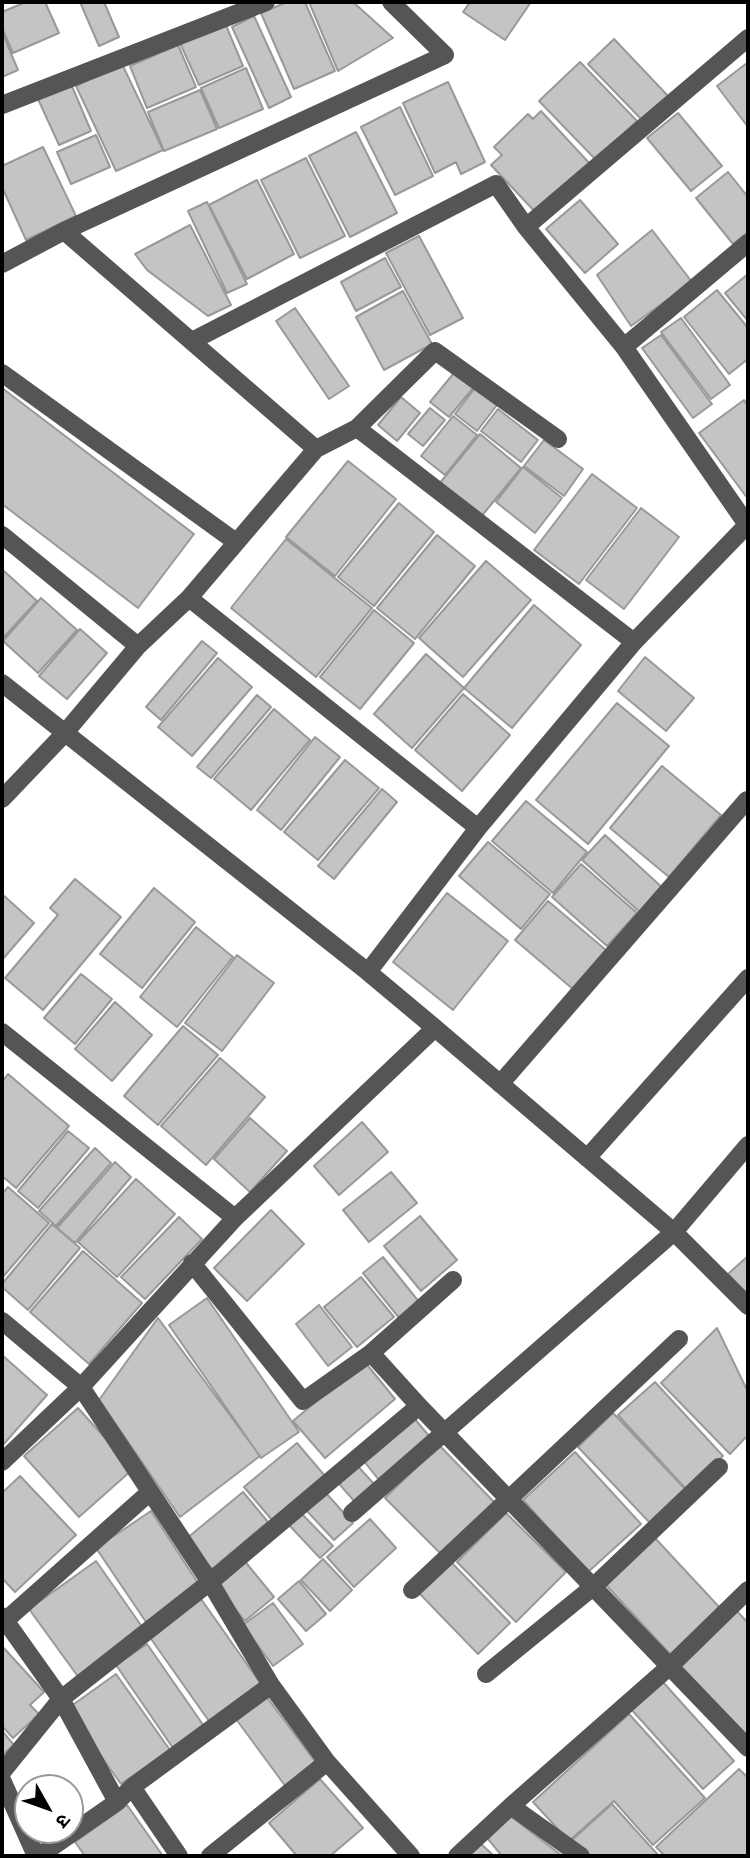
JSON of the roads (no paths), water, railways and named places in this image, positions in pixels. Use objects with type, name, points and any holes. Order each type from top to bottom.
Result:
[{"type":"street","points":[[2,106],[266,2]]},
{"type":"street","points":[[2,264],[64,230],[445,55],[391,2]]},
{"type":"street","points":[[526,227],[748,38]]},
{"type":"street","points":[[192,341],[496,184],[526,227],[624,347],[748,524],[634,642],[478,828],[368,972]]},
{"type":"street","points":[[64,230],[316,449]]},
{"type":"street","points":[[624,347],[748,243]]},
{"type":"street","points":[[2,799],[64,734],[138,646],[189,598],[316,449],[357,428],[435,351],[558,439]]},
{"type":"street","points":[[2,373],[236,542]]},
{"type":"street","points":[[357,428],[634,642]]},
{"type":"street","points":[[2,535],[138,646]]},
{"type":"street","points":[[189,598],[478,828]]},
{"type":"street","points":[[2,683],[368,972],[674,1232],[748,1306]]},
{"type":"street","points":[[500,1084],[748,801]]},
{"type":"street","points":[[587,1158],[748,978]]},
{"type":"street","points":[[2,1462],[80,1387],[234,1218],[435,1028]]},
{"type":"street","points":[[2,1032],[234,1218]]},
{"type":"street","points":[[352,1513],[674,1232],[748,1145]]},
{"type":"street","points":[[192,1263],[303,1401],[371,1353],[453,1280]]},
{"type":"street","points":[[2,1321],[80,1387],[210,1582],[271,1685],[327,1762],[411,1856]]},
{"type":"street","points":[[412,1590],[679,1339]]},
{"type":"street","points":[[371,1353],[748,1748]]},
{"type":"street","points":[[2,1772],[61,1699],[210,1582],[419,1406]]},
{"type":"street","points":[[486,1674],[593,1587],[719,1467]]},
{"type":"street","points":[[117,1802],[61,1699],[4,1618],[150,1492]]},
{"type":"street","points":[[457,1856],[669,1667],[748,1590]]},
{"type":"street","points":[[2,1780],[38,1856],[117,1802],[132,1787],[271,1685]]},
{"type":"street","points":[[210,1856],[327,1762]]},
{"type":"street","points":[[132,1787],[179,1856]]},
{"type":"street","points":[[511,1806],[581,1856]]}]
